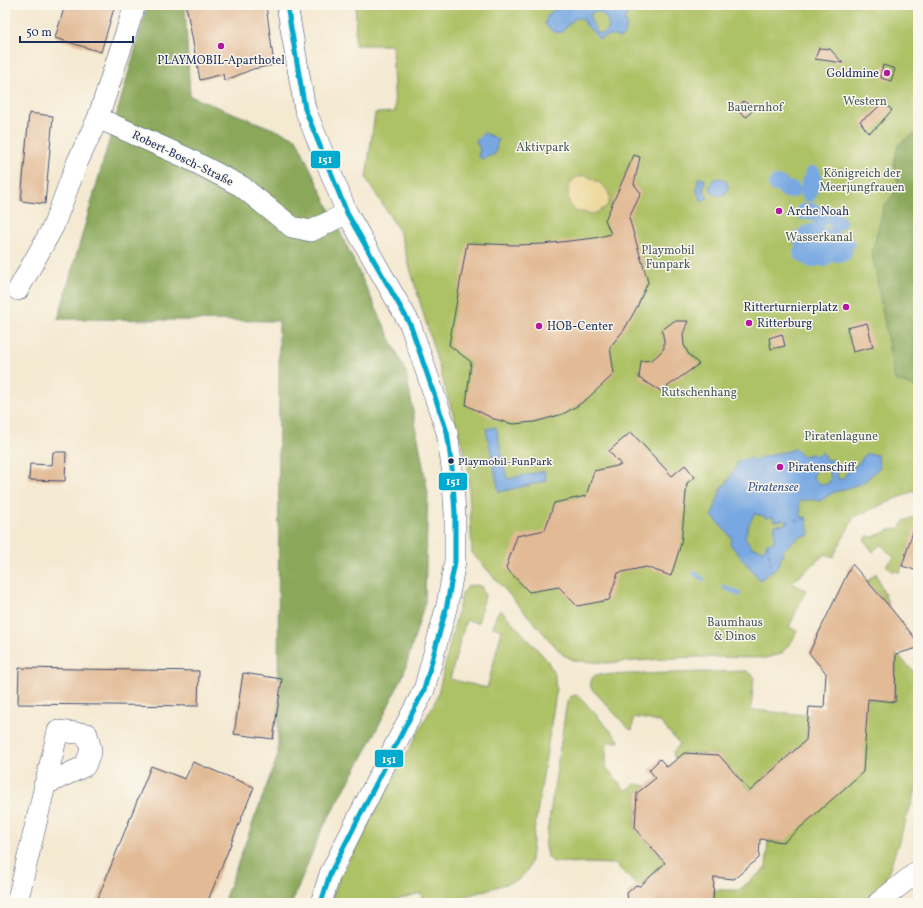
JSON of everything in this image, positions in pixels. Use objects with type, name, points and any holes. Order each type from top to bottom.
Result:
[{"type":"street","points":[[18,290],[53,227],[77,163],[98,118],[135,5]]},
{"type":"street","points":[[287,5],[305,109],[347,213],[410,324],[447,432],[452,468],[455,513],[455,561],[447,605],[424,690],[330,874],[321,903]]},
{"type":"street","name":"Robert-Bosch-Straße","points":[[98,118],[187,158],[241,186],[292,227],[311,231],[347,213]]},
{"type":"street","points":[[17,903],[44,785]]},
{"type":"street","points":[[878,903],[918,871]]},
{"type":"green space","points":[[148,5],[185,5],[190,96],[296,138],[406,372],[428,493],[425,602],[403,676],[367,749],[320,833],[292,903],[223,903],[278,755],[279,321],[58,319]]},
{"type":"green space","name":"Playmobil Funpark","points":[[356,5],[918,5],[918,489],[854,517],[833,557],[825,554],[791,583],[806,590],[789,627],[797,631],[792,641],[781,654],[765,658],[691,657],[607,663],[576,661],[563,655],[472,553],[468,465],[399,231],[366,178],[375,113],[395,112],[392,45],[355,45]]},
{"type":"green space","points":[[918,134],[918,388],[895,380],[872,253],[884,206],[899,188],[894,163],[898,145],[912,135]]},
{"type":"green space","points":[[916,516],[918,517],[918,524],[916,524],[900,572],[892,571],[886,565],[894,558],[881,544],[873,552],[864,540],[867,536],[873,537],[890,530],[899,529],[904,521]]},
{"type":"green space","points":[[876,573],[889,606],[867,581]]},
{"type":"green space","points":[[468,586],[481,586],[485,596],[478,623],[466,620],[450,679],[487,688],[502,630],[493,627],[497,613],[501,610],[547,660],[555,675],[556,693],[531,860],[527,871],[518,880],[444,903],[423,903],[421,893],[384,903],[331,903],[339,878],[437,698],[462,594]]},
{"type":"green space","points":[[896,654],[918,675],[918,784],[885,883],[861,903],[713,903],[714,890],[739,890],[766,868],[768,840],[784,842],[862,699],[895,701]]},
{"type":"green space","points":[[747,671],[754,676],[751,710],[808,715],[806,740],[750,791],[718,755],[684,753],[675,760],[673,752],[680,744],[660,722],[634,717],[632,730],[629,729],[591,688],[591,681],[595,675]]},
{"type":"green space","points":[[575,695],[580,697],[619,740],[619,742],[607,742],[606,767],[626,791],[635,784],[647,786],[637,793],[635,829],[665,863],[640,886],[636,885],[615,864],[553,862],[547,856],[545,847],[567,702],[570,697]]},
{"type":"sand","points":[[585,175],[604,186],[609,195],[607,206],[594,214],[578,212],[574,210],[569,202],[568,192],[570,183],[576,178]]},
{"type":"water","points":[[558,5],[630,5],[624,22],[627,22],[625,34],[620,38],[610,35],[599,39],[587,26],[583,19],[577,18],[573,20],[562,32],[554,32],[545,24],[547,17]],"holes":[[[594,11],[604,15],[608,24],[608,31],[601,34],[597,32],[590,18]]]},
{"type":"water","points":[[484,133],[498,139],[495,154],[482,159],[478,156],[480,149],[476,141]]},
{"type":"water","points":[[698,178],[705,179],[703,190],[708,198],[702,202],[697,191]]},
{"type":"water","points":[[715,178],[723,178],[728,183],[726,194],[723,196],[715,196],[710,191],[710,183]]},
{"type":"water","points":[[496,427],[507,479],[544,471],[546,481],[499,492],[486,429]]},
{"type":"water","name":"Piratensee","points":[[796,449],[802,456],[813,454],[815,456],[822,452],[827,461],[832,459],[837,470],[838,479],[843,479],[847,472],[856,466],[866,454],[877,455],[880,467],[863,483],[832,493],[820,501],[799,501],[801,517],[806,517],[809,535],[799,537],[784,549],[778,566],[760,580],[730,544],[732,538],[712,516],[722,486],[727,483],[737,466],[737,461],[751,458],[755,462],[759,458]],"holes":[[[823,467],[829,471],[831,478],[828,484],[819,483],[813,477],[816,470]],[[754,514],[765,516],[765,518],[773,517],[774,521],[785,520],[786,524],[775,525],[774,542],[767,543],[764,550],[751,547],[745,537],[748,526]]]},
{"type":"building","points":[[65,5],[115,5],[101,52],[55,38]]},
{"type":"building","name":"PLAYMOBIL-Aparthotel","points":[[186,5],[266,5],[274,65],[253,69],[224,81],[223,74],[200,80]]},
{"type":"building","points":[[819,48],[830,49],[843,63],[815,59]]},
{"type":"building","name":"Goldmine","points":[[883,65],[895,69],[891,81],[881,78]]},
{"type":"building","points":[[743,101],[754,108],[747,117],[737,111]]},
{"type":"building","points":[[883,102],[892,110],[877,127],[868,133],[860,121],[873,112]]},
{"type":"building","points":[[29,113],[53,116],[45,204],[21,201]]},
{"type":"building","name":"HOB-Center","points":[[634,155],[640,157],[634,184],[641,193],[629,218],[648,282],[637,307],[624,330],[610,347],[614,374],[577,406],[563,414],[535,422],[513,424],[494,419],[466,405],[471,362],[449,345],[467,243],[516,245],[543,244],[595,238],[611,234],[605,220]]},
{"type":"building","points":[[674,321],[688,321],[683,334],[684,345],[689,355],[699,364],[661,391],[639,378],[641,361],[652,360],[660,353],[664,348],[662,330]]},
{"type":"building","points":[[867,323],[873,347],[853,352],[847,328]]},
{"type":"building","points":[[782,334],[785,346],[771,349],[769,338]]},
{"type":"building","points":[[631,432],[672,476],[685,465],[695,477],[687,483],[681,544],[671,576],[646,567],[618,573],[609,600],[577,606],[559,587],[529,592],[506,568],[517,536],[545,530],[554,503],[586,496],[594,471],[621,465],[609,451]]},
{"type":"building","points":[[53,452],[66,452],[65,481],[29,480],[30,464],[52,465]]},
{"type":"building","points":[[915,525],[918,525],[918,571],[902,566]]},
{"type":"building","points":[[852,564],[918,642],[918,648],[896,654],[895,702],[868,699],[863,772],[784,842],[760,839],[759,858],[734,879],[714,877],[713,903],[628,903],[627,893],[636,885],[640,886],[665,863],[635,829],[637,793],[656,778],[649,770],[660,759],[667,767],[684,753],[719,755],[750,791],[806,740],[809,707],[824,708],[826,673],[809,653]]},
{"type":"building","points":[[19,668],[199,671],[198,706],[18,704]]},
{"type":"building","points":[[243,673],[282,679],[273,739],[234,734]]},
{"type":"building","points":[[193,762],[254,787],[207,903],[96,903],[151,766],[185,779]]},
{"type":"waterway","points":[[809,194],[809,182],[815,183],[813,174]]},
{"type":"waterway","points":[[776,184],[781,185],[787,190],[793,190]]},
{"type":"waterway","points":[[803,212],[813,211],[821,218],[827,215],[838,222]]},
{"type":"waterway","points":[[807,233],[817,231],[822,238],[832,236],[835,241],[841,244],[847,244]]},
{"type":"waterway","points":[[800,238],[806,246],[815,243],[820,249],[829,248],[836,254],[844,253]]},
{"type":"waterway","points":[[801,253],[812,260],[819,256],[824,259]]},
{"type":"waterway","points":[[694,573],[703,579]]},
{"type":"waterway","points":[[724,587],[739,594]]},
{"type":"ferry route","points":[[785,522],[807,519]]},
{"type":"ferry route","points":[[767,543],[772,571]]},
{"type":"transit line","name":"151","points":[[287,5],[305,109],[347,213],[410,324],[447,432],[452,468],[455,513],[455,561],[447,605],[424,690],[330,874],[321,903]]},
{"type":"place","name":"PLAYMOBIL-Aparthotel","points":[[221,46]]},
{"type":"place","name":"Goldmine","points":[[887,73]]},
{"type":"place","name":"Arche Noah","points":[[779,211]]},
{"type":"place","name":"Ritterturnierplatz","points":[[846,307]]},
{"type":"place","name":"Ritterburg","points":[[749,323]]},
{"type":"place","name":"HOB-Center","points":[[539,326]]},
{"type":"place","name":"Playmobil-FunPark","points":[[451,461]]},
{"type":"place","name":"Piratenschiff","points":[[780,467]]},
{"type":"park label","name":"Western","points":[[865,101]]},
{"type":"park label","name":"Bauernhof","points":[[755,107]]},
{"type":"park label","name":"Aktivpark","points":[[543,147]]},
{"type":"park label","name":"Königreich der Meerjungfrauen","points":[[862,180]]},
{"type":"park label","name":"Wasserkanal","points":[[819,237]]},
{"type":"park label","name":"Rutschenhang","points":[[699,392]]},
{"type":"park label","name":"Piratenlagune","points":[[841,436]]},
{"type":"park label","name":"Baumhaus & Dinos","points":[[735,629]]}]
